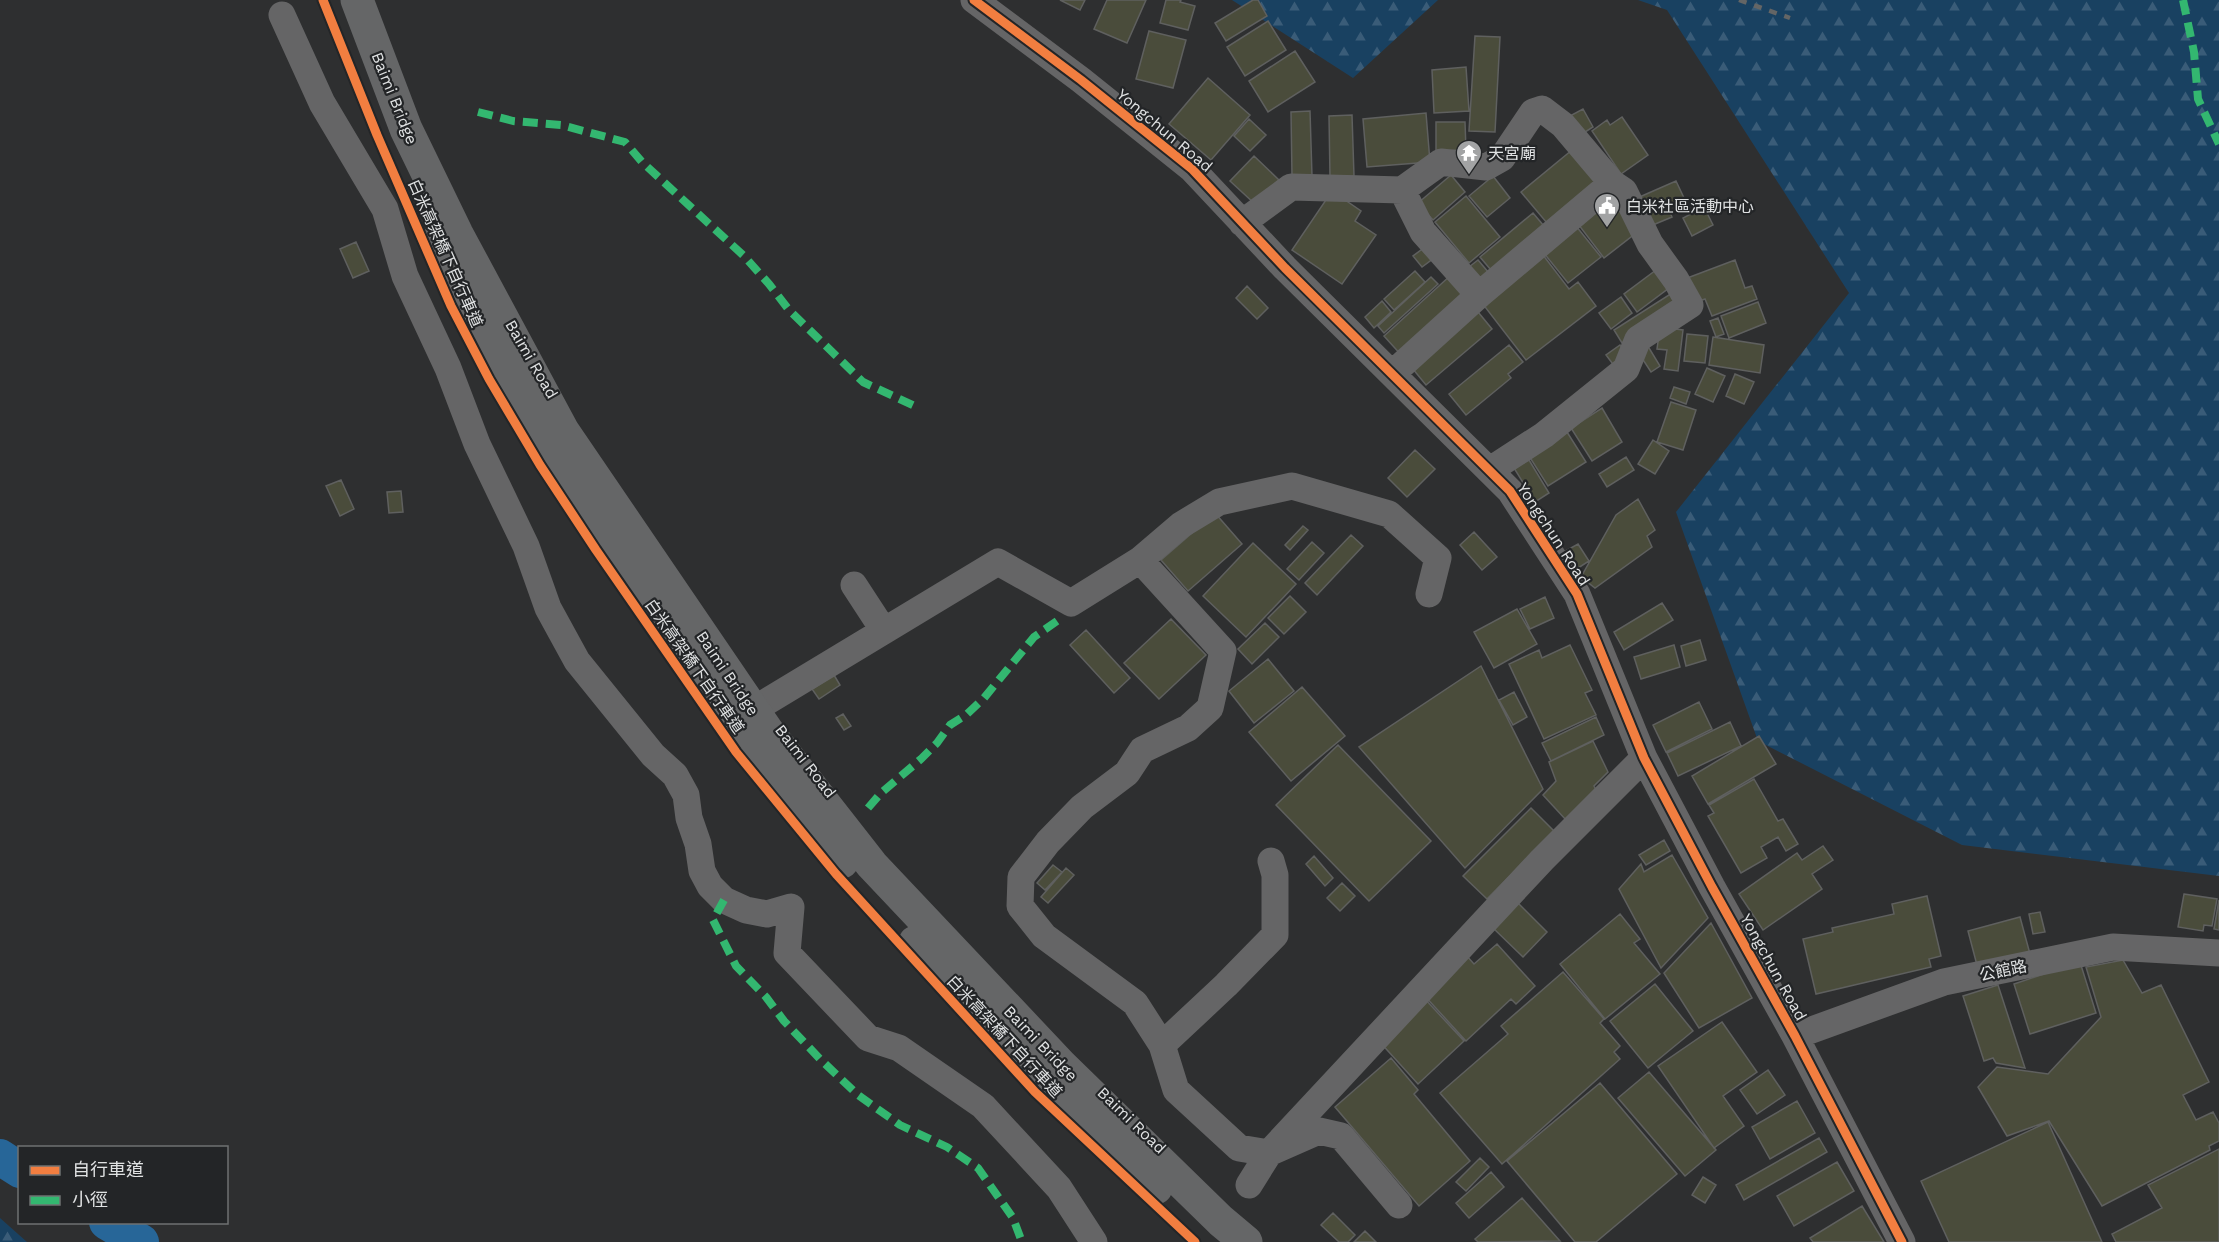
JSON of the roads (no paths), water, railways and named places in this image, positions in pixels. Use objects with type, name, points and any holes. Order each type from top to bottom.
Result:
[{"type":"main road","name":"Baimi Bridge","points":[[333,0],[387,139],[484,345],[628,575],[746,747],[854,875],[1044,1084],[1215,1242]]},
{"type":"main road","name":"Baimi Bridge","points":[[357,0],[406,129],[462,244],[563,430],[768,732],[872,865],[1061,1065],[1221,1221],[1246,1242]]},
{"type":"street","name":"Baimi Road","points":[[368,0],[424,142],[462,226],[515,330],[570,424],[762,704],[880,856],[1068,1058],[1228,1212],[1264,1242]]},
{"type":"street","name":"Yongchun Road","points":[[974,0],[1081,80],[1192,169],[1286,268],[1510,491],[1576,594],[1644,758],[1712,887],[1795,1036],[1902,1242]]},
{"type":"street","points":[[282,15],[322,103],[385,208],[405,276],[448,368],[477,444],[526,546],[548,608],[577,661],[653,755],[675,775],[686,795],[689,818],[698,844],[702,871],[710,886],[724,900],[746,910],[767,914],[791,907],[787,953],[868,1038],[899,1048],[983,1106],[1059,1188],[1094,1242]]},
{"type":"street","points":[[1242,223],[1291,187],[1402,190],[1441,162],[1486,167],[1502,158],[1513,145],[1526,120],[1533,112],[1542,109],[1563,125],[1612,183],[1624,191],[1650,244],[1677,280],[1690,305],[1638,339],[1626,369],[1544,435],[1490,470]]},
{"type":"street","points":[[1393,373],[1479,295],[1612,183]]},
{"type":"street","points":[[1402,190],[1423,232],[1479,295]]},
{"type":"street","points":[[762,704],[998,562],[1071,603],[1140,560],[1182,525],[1219,502],[1292,486],[1389,514],[1438,558],[1429,594]]},
{"type":"street","points":[[1140,560],[1223,651],[1210,708],[1188,728],[1142,750],[1126,773],[1082,807],[1048,842],[1021,877],[1020,906],[1044,936],[1135,1003],[1162,1045],[1176,1090],[1239,1148],[1269,1154],[1319,1131],[1341,1136],[1399,1205]]},
{"type":"street","points":[[854,585],[884,631]]},
{"type":"street","points":[[1249,1185],[1269,1154],[1542,860],[1644,758]]},
{"type":"street","points":[[1162,1045],[1275,935],[1275,874],[1271,861]]},
{"type":"street","name":"公館路","points":[[1795,1036],[1944,982],[2113,947],[2219,953]]},
{"type":"waterway","points":[[0,1157],[18,1169]]},
{"type":"waterway","points":[[110,1224],[141,1242]]},
{"type":"railway","points":[[1739,0],[1790,18]]},
{"type":"place","name":"天宮廟","points":[[1469,176]]},
{"type":"place","name":"白米社區活動中心","points":[[1607,229]]}]
